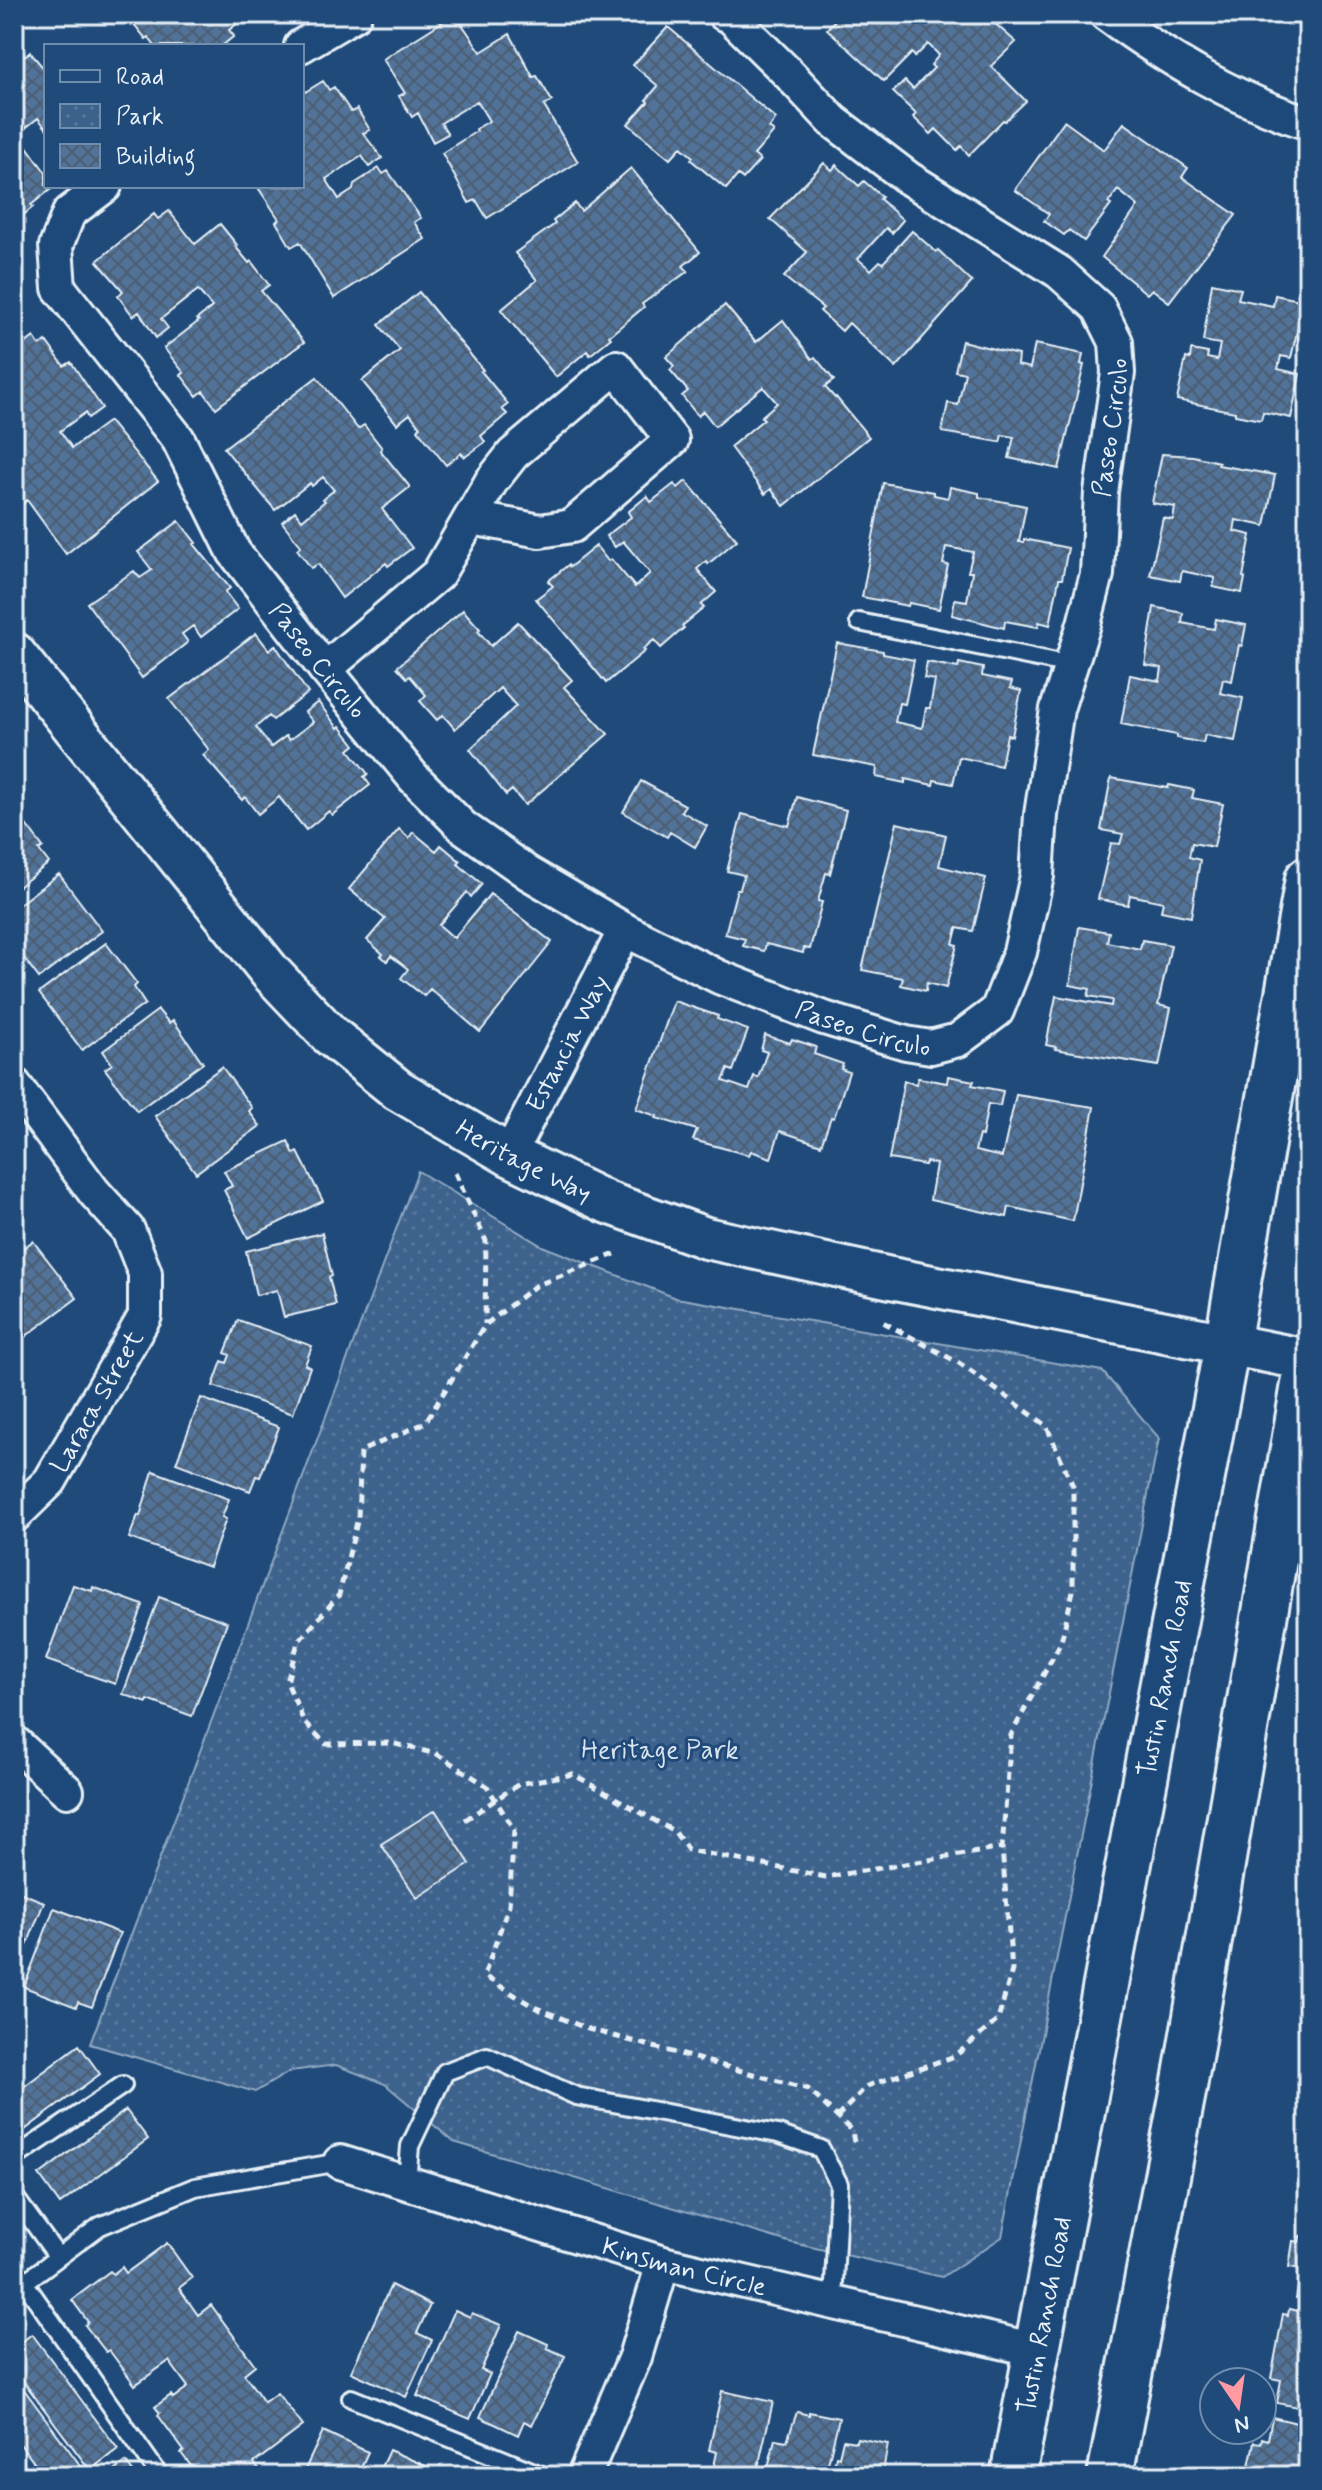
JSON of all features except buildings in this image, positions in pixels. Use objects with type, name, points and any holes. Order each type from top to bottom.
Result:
[{"type":"main road","name":"Tustin Ranch Road","points":[[1013,2476],[1227,1345],[1308,879]]},
{"type":"main road","points":[[1110,2476],[1187,2071],[1308,1361]]},
{"type":"street","points":[[304,44],[355,14]]},
{"type":"street","name":"Paseo Circulo","points":[[102,188],[69,213],[56,246],[59,288],[178,439],[234,552],[414,778],[463,827],[528,873],[625,930],[719,977],[824,1018],[906,1043],[931,1047],[958,1040],[997,1011],[1020,952],[1037,876],[1041,815],[1057,709],[1097,574],[1101,492],[1118,373],[1116,342],[1099,308],[1059,272],[908,178],[833,121],[730,16],[724,14]]},
{"type":"street","points":[[1106,14],[1155,50],[1224,88],[1308,123]]},
{"type":"street","points":[[325,669],[438,574],[491,482],[513,454],[616,367],[672,440],[572,526],[540,531],[472,518]]},
{"type":"street","name":"Heritage Way","points":[[14,653],[271,973],[330,1035],[398,1090],[509,1155],[606,1202],[706,1238],[1308,1361]]},
{"type":"street","name":"Estancia Way","points":[[509,1155],[625,930]]},
{"type":"street","name":"Laraca Street","points":[[14,1084],[94,1192],[128,1230],[145,1273],[145,1316],[50,1481],[14,1516]]},
{"type":"street","points":[[14,1742],[67,1791]]},
{"type":"street","name":"Kinsman Circle","points":[[340,2162],[663,2263],[1036,2350]]},
{"type":"street","points":[[593,2473],[635,2357],[663,2263]]},
{"type":"lane","points":[[859,622],[1071,665]]},
{"type":"lane","points":[[407,2183],[410,2146],[445,2072],[487,2056],[576,2096],[778,2134],[821,2149],[839,2184],[833,2302]]},
{"type":"lane","points":[[14,2158],[123,2085]]},
{"type":"lane","points":[[160,2476],[19,2286],[100,2226],[195,2187],[340,2162]]},
{"type":"lane","points":[[14,2196],[58,2257]]},
{"type":"lane","points":[[351,2398],[544,2476]]},
{"type":"path","points":[[455,1173],[486,1241],[485,1325]]},
{"type":"path","points":[[615,1254],[535,1286],[485,1325],[425,1423],[361,1451],[358,1518],[339,1595],[298,1642],[287,1682],[304,1722],[326,1744],[391,1743],[437,1754],[487,1786],[514,1830],[509,1905],[484,1976],[534,2007],[588,2029],[808,2089],[852,2131],[858,2161]]},
{"type":"path","points":[[837,2117],[867,2086],[955,2056],[998,2020],[1012,1970],[1002,1848],[1011,1735],[1061,1642],[1073,1591],[1073,1486],[1046,1425],[959,1363],[883,1322]]},
{"type":"path","points":[[465,1820],[519,1784],[573,1774],[675,1832],[688,1850],[826,1877],[1002,1848]]},
{"type":"green space","name":"Heritage Park","points":[[418,1171],[542,1246],[676,1298],[1102,1371],[1159,1438],[1002,2237],[942,2277],[789,2242],[454,2142],[385,2084],[336,2065],[291,2071],[255,2092],[90,2044]]}]
